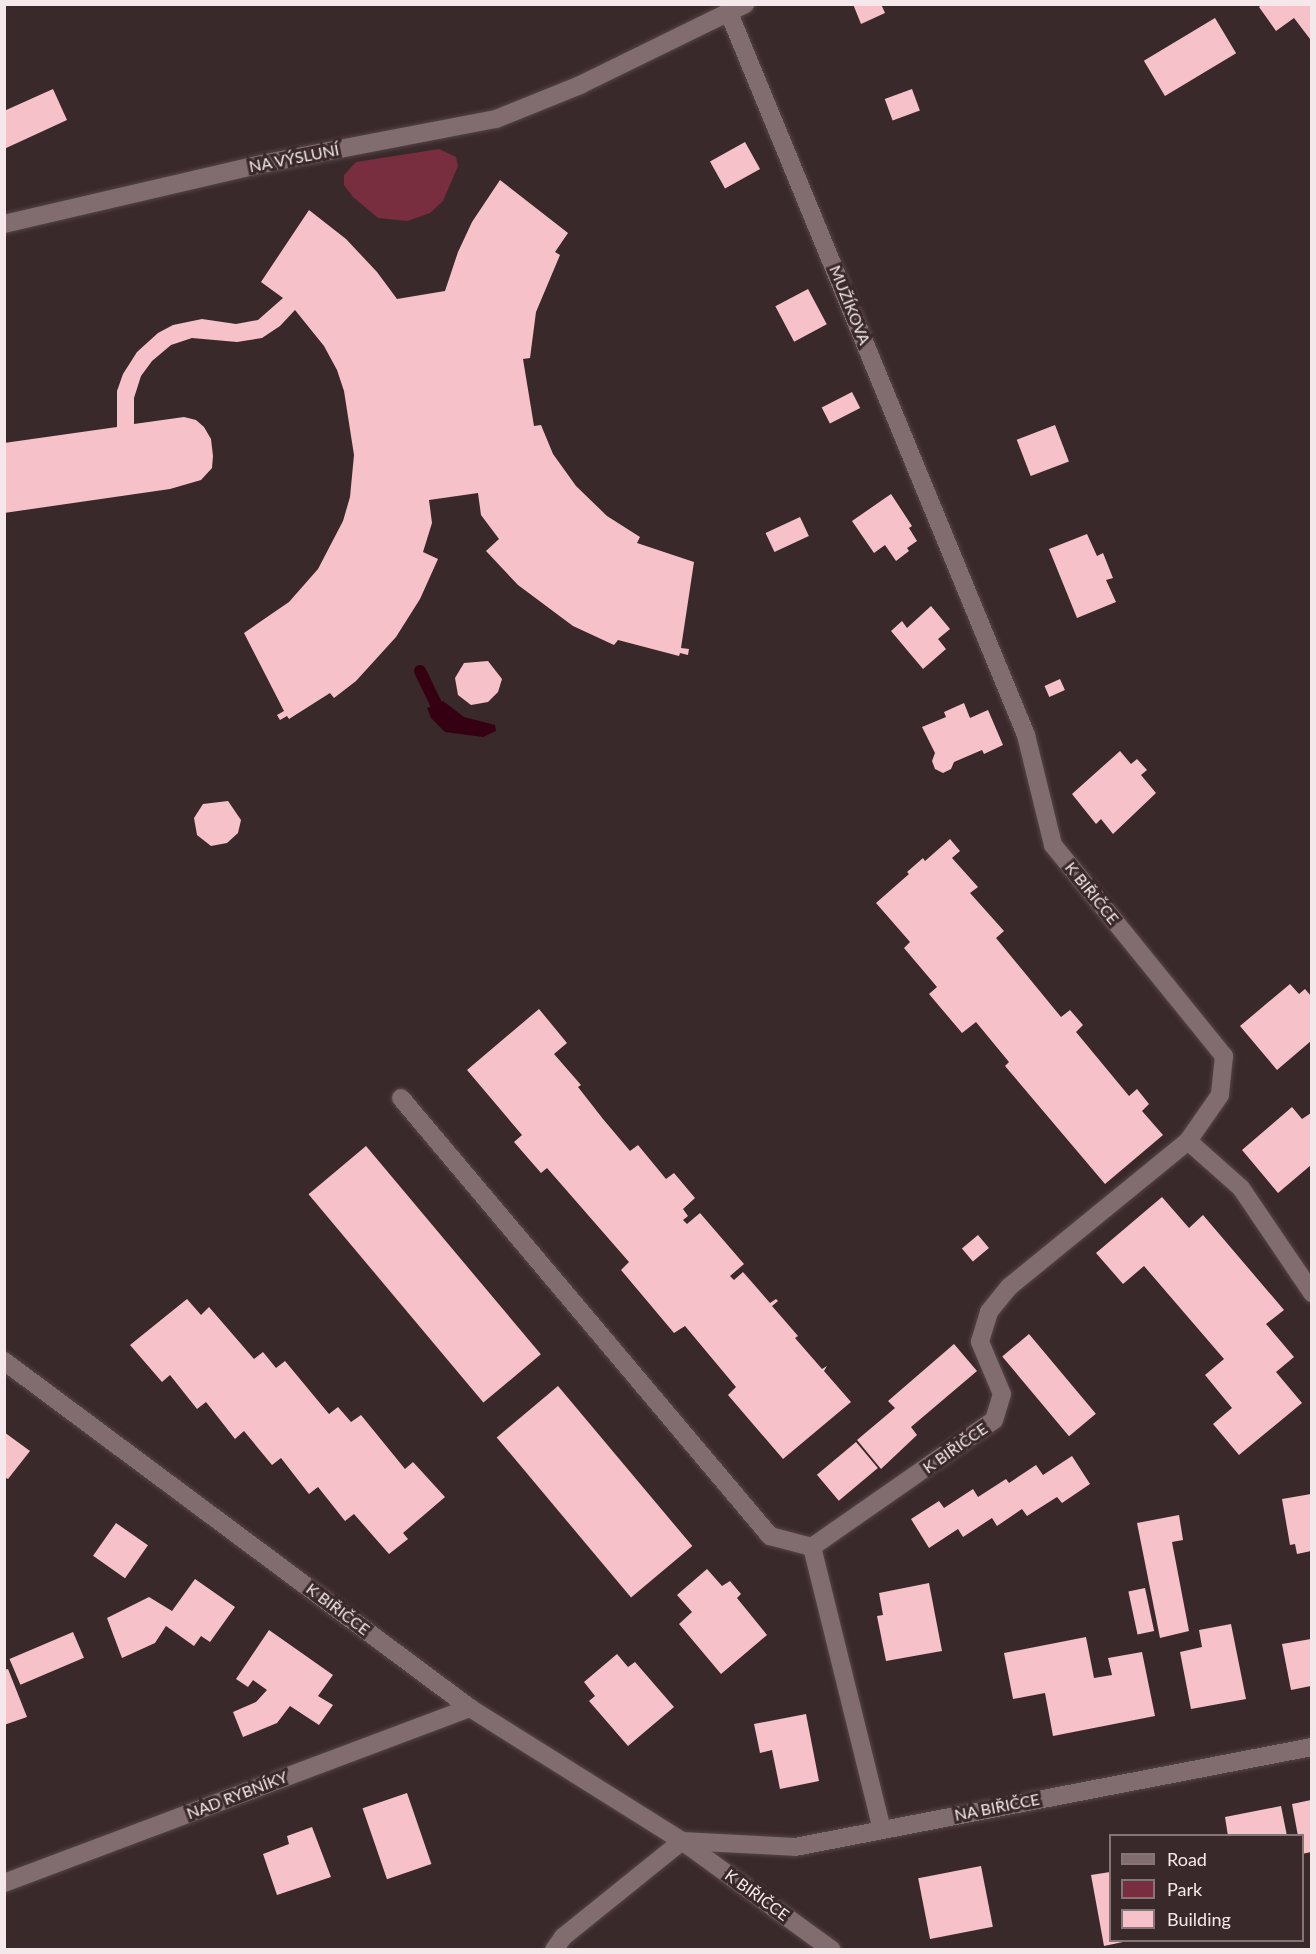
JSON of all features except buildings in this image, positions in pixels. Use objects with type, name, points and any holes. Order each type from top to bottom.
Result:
[{"type":"street","name":"NA VÝSLUNÍ","points":[[4,224],[200,177],[496,119],[580,85],[737,9]]},
{"type":"street","name":"MUŽÍKOVA","points":[[737,9],[977,614]]},
{"type":"street","name":"K BIŘIČCE","points":[[812,1547],[994,1420],[1002,1394],[980,1342],[989,1311],[1009,1287],[1188,1141],[1220,1095],[1224,1056],[1053,845],[1026,735],[977,614]]},
{"type":"street","points":[[401,1098],[770,1536],[812,1547],[882,1829]]},
{"type":"street","points":[[1188,1141],[1241,1188],[1311,1293]]},
{"type":"street","name":"K BIŘIČCE","points":[[4,1361],[470,1708],[682,1841],[832,1950]]},
{"type":"street","name":"NAD RYBNÍKY","points":[[4,1883],[470,1708]]},
{"type":"street","name":"NA BIŘIČCE","points":[[682,1841],[795,1847],[1311,1748]]},
{"type":"street","points":[[554,1950],[563,1937],[682,1841]]},
{"type":"green space","points":[[439,149],[456,157],[458,166],[443,201],[430,213],[407,221],[378,218],[353,197],[344,185],[344,175],[356,162]]},
{"type":"shaded area","points":[[443,701],[464,717],[495,725],[496,731],[483,737],[445,732],[431,718],[427,708]]},
{"type":"waterway","points":[[420,671],[436,704]]}]
